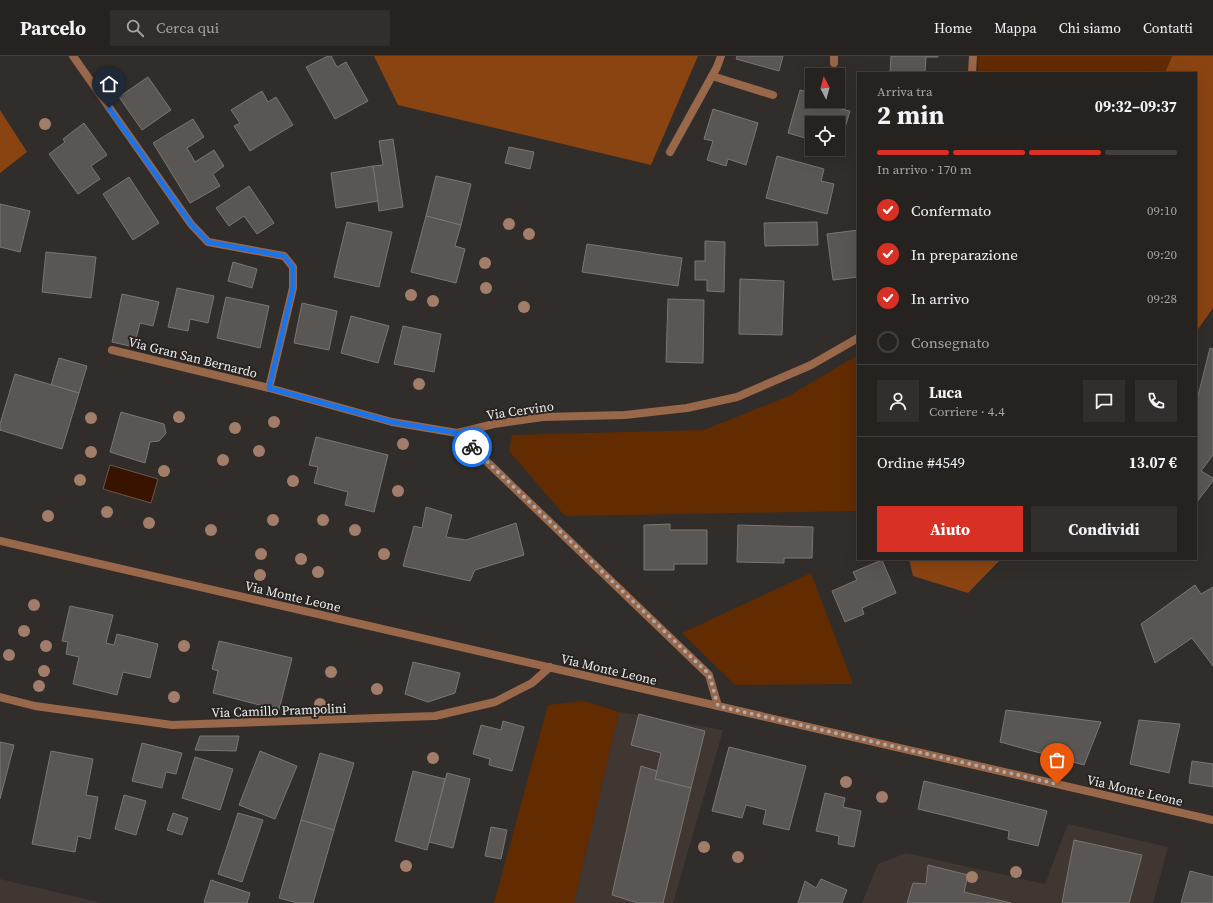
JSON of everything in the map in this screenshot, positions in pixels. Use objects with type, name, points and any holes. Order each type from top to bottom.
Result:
[{"type":"street","name":"Via Gran San Bernardo","points":[[73,56],[191,224],[208,242],[284,256],[293,267],[293,288],[269,388]]},
{"type":"street","points":[[670,152],[717,67],[721,56]]},
{"type":"street","points":[[972,72],[973,56]]},
{"type":"street","points":[[712,76],[773,95]]},
{"type":"street","name":"Via Cervino","points":[[457,433],[494,424],[543,417],[625,415],[687,408],[737,397],[811,365],[857,339]]},
{"type":"street","name":"Via Gran San Bernardo","points":[[112,350],[269,388],[392,422],[457,433]]},
{"type":"street","points":[[457,433],[709,674],[718,706]]},
{"type":"street","name":"Via Monte Leone","points":[[0,541],[1213,820]]},
{"type":"street","name":"Via Camillo Prampolini","points":[[0,697],[35,706],[172,726],[435,716],[494,702],[532,683],[550,667]]},
{"type":"shaded area","points":[[374,56],[698,56],[651,165],[398,105]]},
{"type":"shaded area","points":[[978,56],[1172,56],[1165,72],[978,72]]},
{"type":"shaded area","points":[[1172,56],[1213,56],[1213,308],[1197,331],[1197,72],[1165,72]]},
{"type":"shaded area","points":[[0,110],[27,152],[0,173]]},
{"type":"shaded area","points":[[857,356],[857,511],[565,516],[509,451],[512,435],[704,430],[789,396]]},
{"type":"shaded area","points":[[110,465],[158,479],[151,503],[103,489]]},
{"type":"shaded area","points":[[909,560],[1000,560],[968,593],[913,576]]},
{"type":"shaded area","points":[[811,573],[853,684],[735,685],[682,633]]},
{"type":"shaded area","points":[[584,701],[619,712],[574,903],[494,903],[548,705]]},
{"type":"shaded area","points":[[619,712],[723,730],[673,903],[574,903]]},
{"type":"shaded area","points":[[1068,824],[1168,847],[1153,903],[862,903],[878,864],[906,853],[1045,884]]},
{"type":"shaded area","points":[[0,879],[102,903],[0,903]]},
{"type":"building","points":[[328,56],[331,56],[337,67],[346,62],[368,101],[335,119],[306,67]]},
{"type":"building","points":[[737,56],[783,56],[779,71],[736,59]]},
{"type":"building","points":[[891,56],[938,56],[926,57],[925,72],[890,72]]},
{"type":"building","points":[[148,77],[171,110],[142,130],[119,97]]},
{"type":"building","points":[[800,90],[805,91],[805,108],[841,108],[850,111],[845,128],[845,116],[805,116],[805,138],[788,133]]},
{"type":"building","points":[[262,91],[268,102],[276,97],[293,125],[250,151],[234,126],[240,123],[231,110]]},
{"type":"building","points":[[713,109],[758,123],[746,165],[728,159],[726,166],[707,160],[713,141],[704,139]]},
{"type":"building","points":[[193,119],[204,137],[187,148],[195,162],[214,150],[224,166],[213,174],[220,186],[190,203],[153,143]]},
{"type":"building","points":[[84,123],[107,155],[91,166],[100,179],[78,194],[49,154],[65,142],[63,139]]},
{"type":"building","points":[[393,139],[403,207],[379,211],[373,166],[383,165],[379,141]]},
{"type":"building","points":[[509,147],[534,152],[530,169],[505,163]]},
{"type":"building","points":[[777,156],[824,169],[821,181],[834,184],[827,214],[766,198]]},
{"type":"building","points":[[373,166],[378,201],[336,208],[331,173]]},
{"type":"building","points":[[436,176],[471,184],[461,225],[426,216]]},
{"type":"building","points":[[129,177],[159,223],[133,240],[103,194]]},
{"type":"building","points":[[249,186],[274,223],[257,234],[244,216],[229,226],[216,208]]},
{"type":"building","points":[[0,204],[30,211],[20,252],[0,247]]},
{"type":"building","points":[[426,216],[461,225],[455,246],[465,249],[456,283],[411,272]]},
{"type":"building","points":[[347,222],[392,232],[379,287],[334,277]]},
{"type":"building","points":[[817,222],[818,245],[765,246],[764,223]]},
{"type":"building","points":[[857,230],[857,277],[833,280],[827,234]]},
{"type":"building","points":[[705,241],[725,242],[724,292],[707,291],[707,280],[695,280],[695,261],[705,261]]},
{"type":"building","points":[[587,244],[682,258],[678,286],[582,272]]},
{"type":"building","points":[[46,252],[96,257],[91,298],[42,292]]},
{"type":"building","points":[[233,262],[257,269],[252,288],[228,281]]},
{"type":"building","points":[[740,279],[784,281],[782,335],[739,334]]},
{"type":"building","points":[[177,288],[214,296],[208,323],[190,319],[188,331],[168,327]]},
{"type":"building","points":[[122,294],[159,302],[153,326],[140,323],[134,347],[112,342]]},
{"type":"building","points":[[226,297],[269,306],[260,348],[217,338]]},
{"type":"building","points":[[668,299],[704,300],[703,363],[666,362]]},
{"type":"building","points":[[302,303],[337,311],[329,350],[294,343]]},
{"type":"building","points":[[351,316],[389,326],[378,363],[341,353]]},
{"type":"building","points":[[403,326],[441,334],[434,372],[394,364]]},
{"type":"building","points":[[1210,348],[1213,349],[1213,455],[1201,471],[1213,478],[1213,481],[1197,502],[1197,400]]},
{"type":"building","points":[[59,358],[87,366],[79,393],[51,385]]},
{"type":"building","points":[[15,374],[79,393],[62,449],[0,430],[0,424]]},
{"type":"building","points":[[121,412],[164,424],[166,433],[159,441],[150,442],[145,463],[110,452]]},
{"type":"building","points":[[316,437],[388,455],[374,512],[345,505],[348,492],[314,483],[318,467],[309,465]]},
{"type":"building","points":[[426,507],[452,515],[446,537],[466,540],[516,523],[524,555],[475,570],[470,581],[403,566],[414,526],[422,528]]},
{"type":"building","points":[[670,524],[670,530],[707,530],[707,564],[674,564],[674,570],[644,570],[644,525]]},
{"type":"building","points":[[738,525],[813,527],[812,558],[784,558],[784,563],[737,562]]},
{"type":"building","points":[[882,560],[896,593],[862,608],[864,614],[845,622],[832,591],[857,580],[853,572]]},
{"type":"building","points":[[1195,585],[1201,594],[1213,587],[1213,666],[1192,638],[1155,663],[1141,624]]},
{"type":"building","points":[[70,606],[113,615],[106,643],[114,645],[117,634],[158,644],[150,678],[123,672],[117,695],[73,684],[79,657],[66,654],[68,642],[62,641]]},
{"type":"building","points":[[219,641],[292,658],[279,710],[213,693],[218,671],[212,669]]},
{"type":"building","points":[[413,662],[460,673],[455,693],[428,702],[405,694]]},
{"type":"building","points":[[1006,710],[1101,722],[1084,765],[1000,742]]},
{"type":"building","points":[[639,714],[705,731],[691,788],[655,779],[661,753],[631,745]]},
{"type":"building","points":[[1139,720],[1180,724],[1169,773],[1130,764]]},
{"type":"building","points":[[503,721],[524,727],[512,771],[489,765],[490,759],[473,754],[481,725],[501,730]]},
{"type":"building","points":[[200,736],[239,736],[236,751],[195,750]]},
{"type":"building","points":[[0,742],[14,745],[0,799]]},
{"type":"building","points":[[142,743],[182,753],[176,774],[166,772],[162,788],[132,781]]},
{"type":"building","points":[[729,747],[806,766],[789,830],[763,824],[766,810],[746,805],[742,818],[712,811]]},
{"type":"building","points":[[51,751],[93,759],[86,795],[98,797],[90,839],[78,836],[75,852],[32,844]]},
{"type":"building","points":[[260,751],[297,766],[275,819],[239,805]]},
{"type":"building","points":[[320,753],[354,763],[334,830],[301,820]]},
{"type":"building","points":[[195,757],[233,769],[220,810],[182,798]]},
{"type":"building","points":[[1192,761],[1213,764],[1213,787],[1189,783]]},
{"type":"building","points":[[641,766],[657,771],[655,779],[691,788],[663,903],[638,903],[612,895]]},
{"type":"building","points":[[413,771],[445,779],[427,850],[395,841]]},
{"type":"building","points":[[447,773],[470,779],[453,848],[429,842]]},
{"type":"building","points":[[924,781],[1047,811],[1038,846],[1008,839],[1009,831],[918,809]]},
{"type":"building","points":[[825,793],[845,798],[843,807],[861,811],[854,847],[838,844],[839,836],[816,831]]},
{"type":"building","points":[[124,795],[146,801],[136,835],[115,829]]},
{"type":"building","points":[[173,813],[188,818],[182,835],[167,830]]},
{"type":"building","points":[[238,813],[263,820],[242,882],[218,874]]},
{"type":"building","points":[[301,820],[334,830],[313,903],[297,903],[279,898]]},
{"type":"building","points":[[491,827],[507,830],[501,859],[485,856]]},
{"type":"building","points":[[1074,840],[1142,855],[1129,903],[1062,903]]},
{"type":"building","points":[[928,865],[968,875],[964,892],[1011,903],[907,903],[913,883],[926,884]]},
{"type":"building","points":[[1190,871],[1213,877],[1213,903],[1181,903]]},
{"type":"building","points":[[821,879],[847,890],[842,903],[798,903],[805,881],[816,888]]},
{"type":"building","points":[[211,880],[250,893],[247,903],[204,902]]},
{"type":"way so far","points":[[472,447],[709,674],[718,706],[1057,784]]},
{"type":"route","points":[[109,108],[191,224],[208,242],[284,256],[293,267],[293,288],[269,388],[392,422],[457,433],[472,447]]}]
